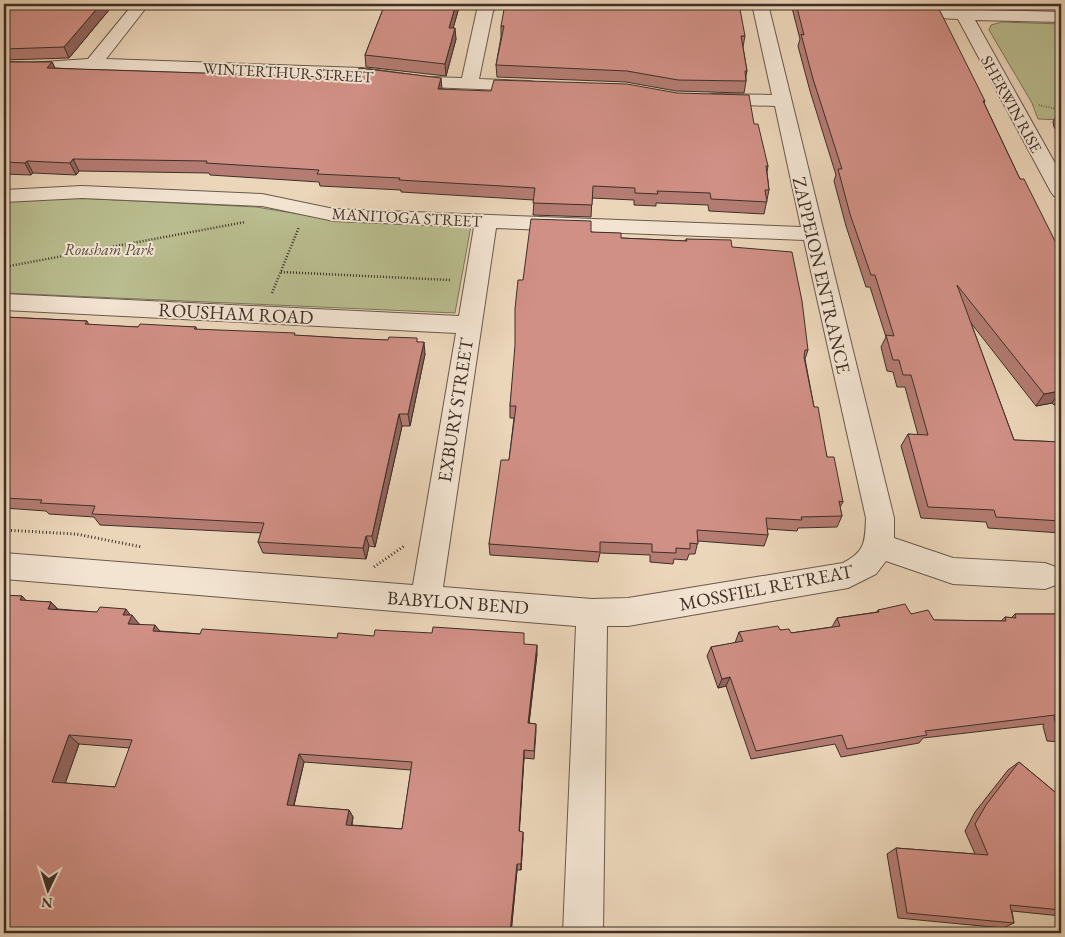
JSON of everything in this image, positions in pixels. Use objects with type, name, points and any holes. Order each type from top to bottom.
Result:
[{"type":"street","points":[[93,64],[141,4]]},
{"type":"street","points":[[469,84],[485,10],[491,4]]},
{"type":"street","name":"ZAPPEION ENTRANCE","points":[[760,4],[812,234],[880,518],[879,546]]},
{"type":"street","points":[[891,12],[1061,17]]},
{"type":"street","name":"SHERWIN RISE","points":[[964,15],[1060,190]]},
{"type":"street","name":"WINTERTHUR STREET","points":[[4,67],[30,68],[93,64],[362,73],[428,82],[542,86]]},
{"type":"street","points":[[695,98],[782,101]]},
{"type":"street","name":"MANITOGA STREET","points":[[4,196],[102,193],[262,200],[334,215],[812,234]]},
{"type":"street","name":"EXBURY STREET","points":[[426,600],[486,221]]},
{"type":"street","name":"ROUSHAM ROAD","points":[[4,302],[469,325]]},
{"type":"street","points":[[879,546],[953,571],[1045,576]]},
{"type":"street","name":"MOSSFIEL RETREAT","points":[[592,613],[628,612],[848,575],[863,568],[873,560],[879,546]]},
{"type":"street","name":"BABYLON BEND","points":[[4,566],[592,613]]},
{"type":"street","points":[[583,933],[592,613]]},
{"type":"path","points":[[263,315],[306,209]]},
{"type":"path","points":[[4,267],[249,221]]},
{"type":"path","points":[[281,272],[476,281]]},
{"type":"path","points":[[4,530],[76,534],[144,547]]},
{"type":"path","points":[[373,568],[406,544],[434,546]]},
{"type":"green space","points":[[1002,22],[1061,24],[1061,120],[1038,119],[1032,103],[989,30],[991,25]]},
{"type":"green space","name":"Rousham Park","points":[[77,198],[256,207],[329,219],[471,226],[455,313],[4,293],[4,202]]},
{"type":"building","points":[[4,4],[101,4],[64,47],[4,49]]},
{"type":"building","points":[[385,4],[456,4],[449,28],[455,28],[445,64],[365,55]]},
{"type":"building","points":[[505,4],[739,4],[745,36],[741,36],[747,71],[745,71],[746,81],[678,80],[627,71],[496,65],[504,26],[501,26]]},
{"type":"building","points":[[796,4],[853,4],[855,8],[939,9],[985,101],[983,101],[1020,179],[1024,179],[1058,247],[1055,246],[1061,262],[1061,282],[1057,282],[1061,292],[1061,392],[1044,394],[957,285],[1014,440],[1061,442],[1061,521],[996,517],[994,510],[928,507],[908,434],[928,435],[911,375],[903,375],[899,360],[893,360],[886,335],[894,336],[875,275],[871,275],[850,214],[838,169],[842,169],[813,79],[801,34],[804,35]]},
{"type":"building","points":[[4,62],[52,62],[47,68],[356,78],[359,68],[441,78],[438,89],[491,91],[494,80],[627,84],[677,93],[749,95],[754,124],[758,124],[768,166],[766,166],[769,190],[765,190],[767,202],[711,199],[710,193],[657,191],[658,194],[635,193],[635,188],[593,186],[592,205],[533,203],[535,188],[317,174],[319,170],[206,163],[207,161],[73,159],[70,163],[4,162]]},
{"type":"building","points":[[531,219],[591,221],[591,232],[621,233],[621,238],[687,241],[686,239],[731,240],[732,247],[792,252],[802,301],[808,350],[805,350],[804,357],[814,407],[818,407],[827,457],[834,457],[843,502],[839,501],[842,516],[801,517],[802,520],[766,518],[768,535],[697,530],[698,544],[690,543],[690,549],[676,548],[676,553],[652,552],[652,544],[600,542],[600,552],[489,544],[501,460],[509,460],[516,406],[510,406],[515,345],[515,309],[518,280],[523,280]]},
{"type":"building","points":[[4,317],[87,321],[85,324],[138,327],[140,324],[196,327],[194,329],[295,333],[294,335],[344,338],[388,340],[389,337],[417,338],[417,342],[424,342],[408,414],[399,414],[372,536],[366,536],[363,548],[258,542],[264,523],[92,514],[95,506],[40,503],[42,500],[4,498]]},
{"type":"building","points":[[4,595],[22,596],[20,600],[51,602],[48,609],[97,612],[100,607],[126,609],[123,615],[132,615],[128,624],[155,625],[153,631],[200,634],[202,629],[337,638],[338,633],[374,636],[375,630],[432,633],[433,627],[524,633],[524,644],[537,645],[528,723],[536,724],[534,751],[524,750],[519,831],[523,832],[521,864],[517,864],[510,933],[50,933],[51,930],[4,927]],"holes":[[[69,735],[132,740],[115,787],[52,782]],[[299,754],[412,762],[402,829],[346,825],[349,810],[287,805]]]},
{"type":"building","points":[[905,604],[911,614],[928,610],[934,620],[1006,621],[1005,617],[1016,618],[1015,614],[1061,614],[1061,733],[1058,732],[1054,718],[1055,715],[925,731],[927,735],[847,749],[842,735],[756,751],[730,677],[722,679],[711,647],[743,641],[739,632],[778,626],[780,630],[789,629],[791,633],[840,626],[837,618],[879,612],[878,610]]},
{"type":"building","points":[[1019,762],[1061,797],[1061,910],[1010,905],[1014,923],[907,913],[896,848],[988,855],[975,824],[986,805]]}]
